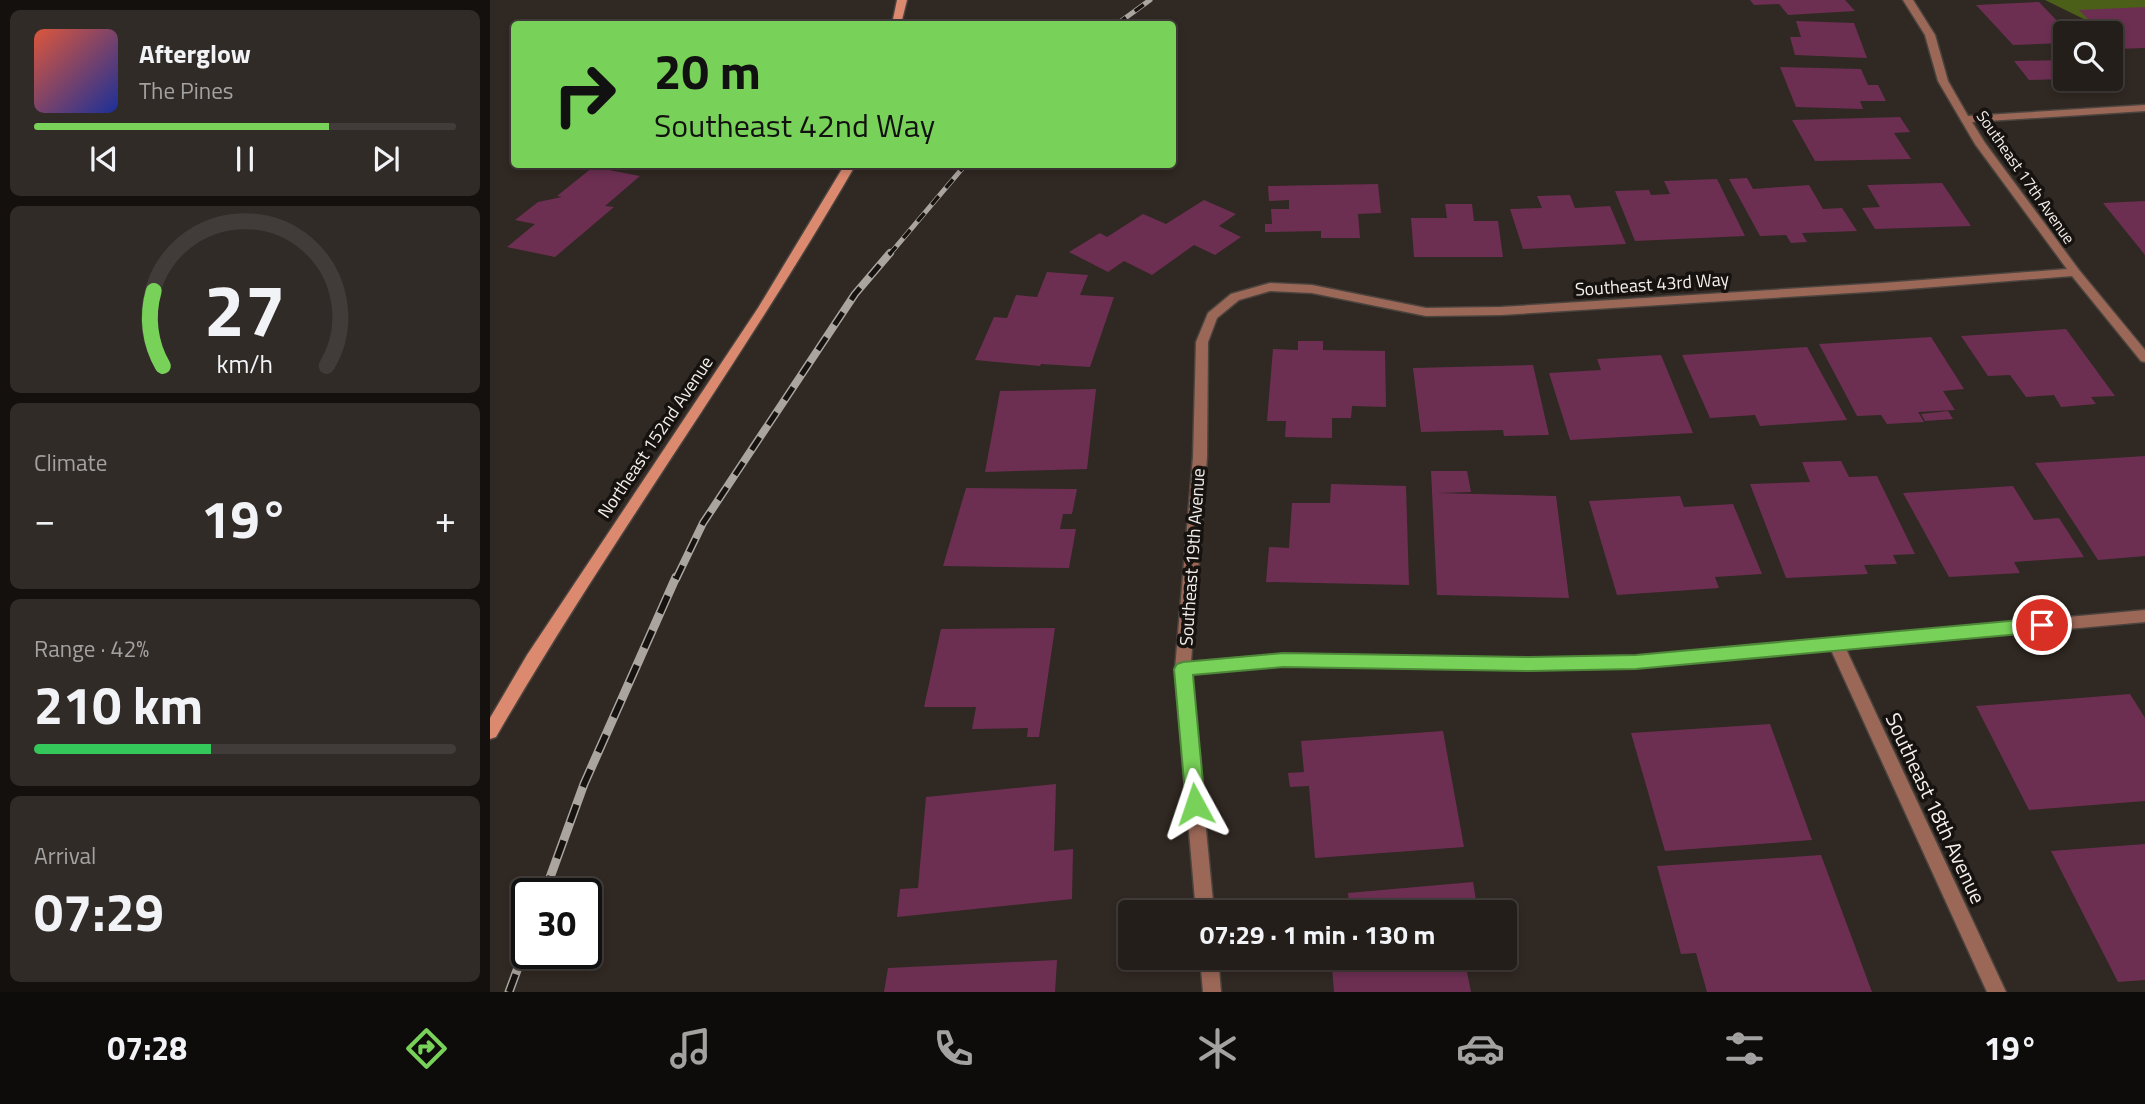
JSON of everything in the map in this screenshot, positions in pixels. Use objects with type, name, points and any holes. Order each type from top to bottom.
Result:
[{"type":"street","points":[[897,21],[902,0]]},
{"type":"street","name":"Southeast 17th Avenue","points":[[1908,0],[1930,36],[1943,81],[1980,145],[2075,272],[2145,358]]},
{"type":"street","points":[[1965,119],[2145,108]]},
{"type":"street","name":"Northeast 152nd Avenue","points":[[490,732],[538,647],[783,278],[849,168]]},
{"type":"street","name":"Southeast 43rd Way","points":[[1235,297],[1270,287],[1312,289],[1426,312],[1502,311],[2075,272]]},
{"type":"street","name":"Southeast 19th Avenue","points":[[1204,900],[1183,669],[1199,457],[1202,342],[1212,316],[1235,297]]},
{"type":"street","points":[[1183,669],[1283,660],[1530,664],[1636,662],[2145,615]]},
{"type":"street","name":"Southeast 18th Avenue","points":[[1835,643],[1997,992]]},
{"type":"street","points":[[1210,970],[1212,992]]},
{"type":"green space","points":[[2045,0],[2145,0],[2145,44],[2123,36],[2123,21],[2088,21]]},
{"type":"building","points":[[1750,0],[1845,0],[1855,11],[1788,15],[1779,4],[1754,5]]},
{"type":"building","points":[[2039,2],[2057,21],[2053,21],[2053,43],[2013,45],[1976,5]]},
{"type":"building","points":[[2145,7],[2145,48],[2123,49],[2123,21],[2090,21],[2079,10]]},
{"type":"building","points":[[1796,21],[1854,23],[1867,58],[1795,55],[1790,37],[1801,37]]},
{"type":"building","points":[[2053,60],[2053,79],[2029,80],[2014,61]]},
{"type":"building","points":[[1780,67],[1861,69],[1868,85],[1878,85],[1886,101],[1860,101],[1863,109],[1796,107]]},
{"type":"building","points":[[2071,91],[2109,91],[2073,93]]},
{"type":"building","points":[[1900,117],[1910,132],[1894,133],[1911,159],[1815,161],[1792,120]]},
{"type":"building","points":[[592,168],[640,176],[605,206],[614,207],[555,257],[507,247],[535,224],[515,220],[538,202],[562,197],[557,196]]},
{"type":"building","points":[[1747,178],[1753,189],[1809,185],[1823,209],[1842,208],[1857,231],[1802,233],[1807,242],[1791,243],[1786,235],[1760,236],[1729,179]]},
{"type":"building","points":[[1717,179],[1745,236],[1635,241],[1615,191],[1649,190],[1651,195],[1670,194],[1664,181]]},
{"type":"building","points":[[1942,183],[1971,226],[1875,229],[1862,208],[1880,207],[1867,185]]},
{"type":"building","points":[[1378,184],[1381,213],[1358,214],[1360,238],[1321,238],[1321,231],[1265,232],[1265,224],[1272,224],[1271,209],[1289,209],[1289,200],[1269,201],[1268,186]]},
{"type":"building","points":[[1570,195],[1575,208],[1610,206],[1626,244],[1523,249],[1510,209],[1542,208],[1537,196]]},
{"type":"building","points":[[1204,200],[1236,214],[1219,226],[1241,237],[1215,255],[1194,245],[1152,275],[1124,261],[1108,272],[1069,252],[1100,233],[1107,237],[1143,214],[1166,224]]},
{"type":"building","points":[[2145,201],[2145,255],[2103,203]]},
{"type":"building","points":[[1445,204],[1472,204],[1474,221],[1498,221],[1503,257],[1414,257],[1411,218],[1447,218]]},
{"type":"building","points":[[1047,272],[1088,275],[1080,295],[1114,297],[1090,367],[975,360],[994,317],[1007,318],[1016,295],[1037,297]]},
{"type":"building","points":[[2066,329],[2115,396],[2091,397],[2096,404],[2061,407],[2054,395],[2026,397],[2010,375],[1988,376],[1961,336]]},
{"type":"building","points":[[1931,337],[1964,389],[1943,391],[1955,410],[1918,412],[1924,422],[1887,424],[1881,415],[1857,416],[1819,344]]},
{"type":"building","points":[[1298,341],[1323,341],[1323,350],[1385,351],[1386,407],[1352,406],[1351,418],[1332,418],[1332,438],[1285,437],[1286,421],[1267,421],[1273,349],[1298,350]]},
{"type":"building","points":[[1807,347],[1847,420],[1760,426],[1755,415],[1710,418],[1682,355]]},
{"type":"building","points":[[1661,355],[1693,433],[1570,440],[1549,373],[1601,370],[1597,359]]},
{"type":"building","points":[[1533,365],[1549,435],[1504,436],[1503,430],[1421,432],[1413,368]]},
{"type":"building","points":[[1096,389],[1087,469],[985,472],[1000,391]]},
{"type":"building","points":[[1948,411],[1953,419],[1925,421],[1921,414]]},
{"type":"building","points":[[2145,456],[2145,556],[2098,560],[2035,463]]},
{"type":"building","points":[[1841,461],[1849,477],[1877,476],[1915,554],[1893,555],[1897,564],[1864,565],[1868,574],[1786,578],[1750,484],[1810,482],[1802,462]]},
{"type":"building","points":[[1431,471],[1467,471],[1471,492],[1437,493],[1556,496],[1569,598],[1437,595]]},
{"type":"building","points":[[1331,484],[1406,486],[1409,585],[1266,582],[1269,547],[1289,548],[1292,503],[1330,503]]},
{"type":"building","points":[[2013,486],[2034,520],[2059,518],[2084,557],[2014,562],[2020,573],[1949,577],[1903,493]]},
{"type":"building","points":[[966,488],[1077,489],[1072,514],[1063,514],[1060,529],[1076,529],[1069,568],[943,566]]},
{"type":"building","points":[[1680,496],[1684,507],[1733,504],[1762,574],[1715,577],[1719,588],[1617,595],[1589,501]]},
{"type":"building","points":[[1055,628],[1039,737],[1027,737],[1028,728],[972,729],[976,707],[924,707],[941,629]]},
{"type":"building","points":[[2130,694],[2145,718],[2145,801],[2029,810],[1976,706]]},
{"type":"building","points":[[1770,724],[1812,840],[1665,851],[1631,733]]},
{"type":"building","points":[[1443,731],[1464,847],[1315,858],[1309,786],[1290,787],[1288,773],[1304,772],[1301,741]]},
{"type":"building","points":[[1056,784],[1054,851],[1073,849],[1072,899],[897,917],[900,889],[918,888],[926,797]]},
{"type":"building","points":[[2145,844],[2145,980],[2118,982],[2051,851]]},
{"type":"building","points":[[1821,855],[1872,992],[1707,992],[1696,953],[1681,954],[1657,866]]},
{"type":"building","points":[[1473,882],[1476,900],[1349,900],[1348,893]]},
{"type":"building","points":[[1057,960],[1055,992],[884,992],[888,968]]},
{"type":"building","points":[[1332,970],[1467,970],[1471,992],[1334,992]]},
{"type":"railway","points":[[1121,21],[1150,0]]},
{"type":"railway","points":[[889,255],[963,168]]},
{"type":"railway","points":[[676,579],[703,523],[855,294],[890,253]]},
{"type":"railway","points":[[550,878],[584,784],[676,577]]},
{"type":"railway","points":[[509,992],[517,969]]},
{"type":"route","points":[[1195,804],[1183,669],[1283,660],[1530,664],[1636,662],[2042,625]]}]
